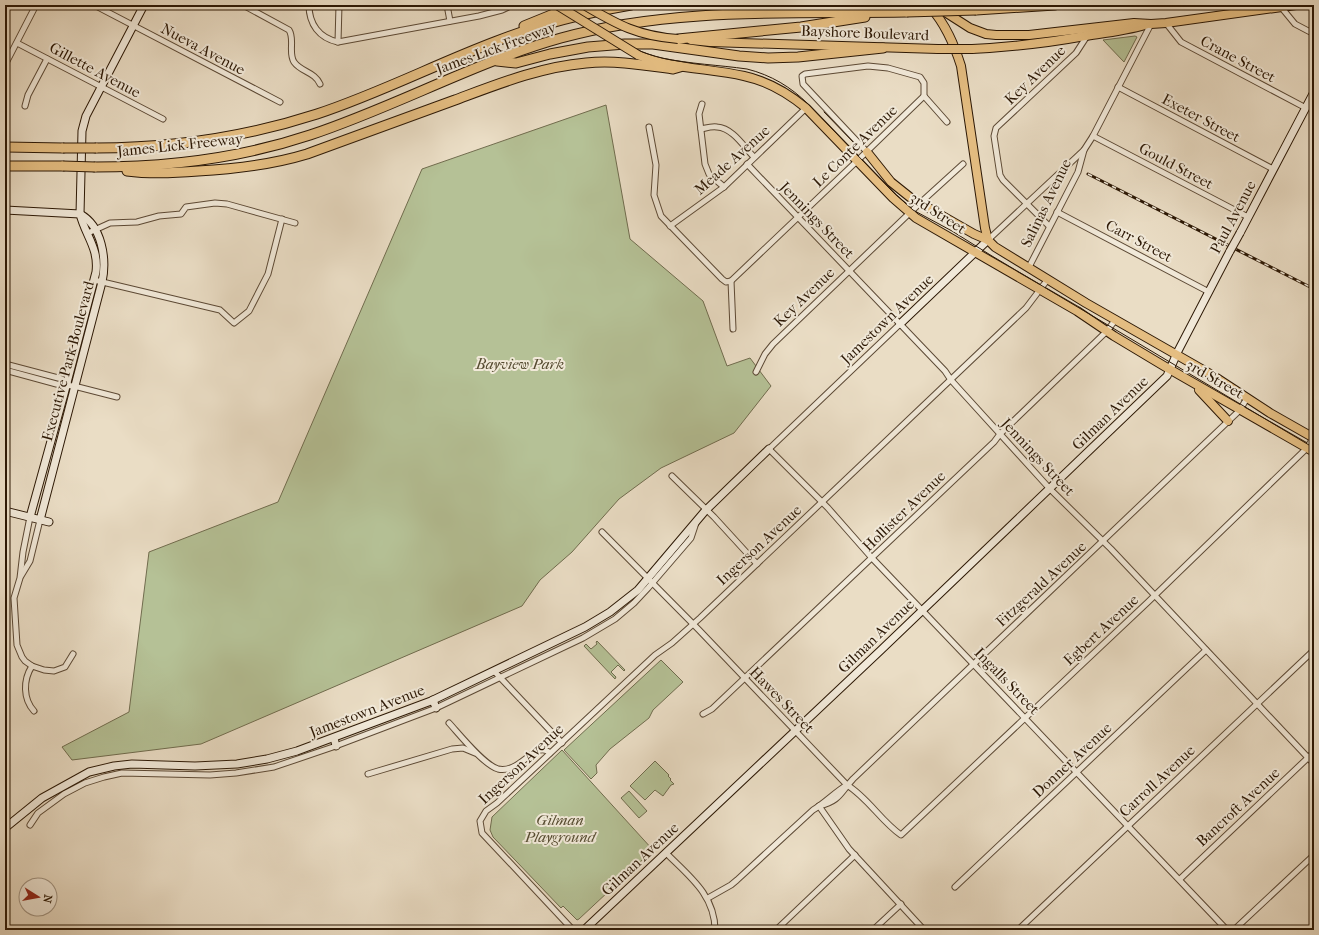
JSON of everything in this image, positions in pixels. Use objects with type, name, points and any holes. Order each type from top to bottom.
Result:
[{"type":"highway","points":[[484,46],[538,20],[585,5]]},
{"type":"highway","name":"James Lick Freeway","points":[[7,147],[141,147],[193,142],[243,134],[280,125],[342,105],[520,32],[594,12],[631,5]]},
{"type":"highway","name":"James Lick Freeway","points":[[5,166],[96,167],[146,165],[197,160],[241,153],[285,143],[357,118],[493,61],[535,46],[610,27],[658,19],[722,15],[976,10],[1055,5]]},
{"type":"highway","points":[[678,39],[801,27],[904,12]]},
{"type":"highway","points":[[493,61],[516,63],[550,54],[588,47],[625,44],[653,44],[739,56],[768,58],[798,57],[882,48]]},
{"type":"highway","points":[[96,167],[156,173],[218,170],[267,164],[307,154],[505,82],[554,67],[604,62],[673,69],[680,67]]},
{"type":"main road","name":"3rd Street","points":[[557,5],[638,55],[650,60],[680,67],[756,79],[791,96],[806,108],[893,198],[910,213],[1076,311],[1170,370],[1310,450]]},
{"type":"main road","name":"Bayshore Boulevard","points":[[585,5],[607,19],[629,29],[654,36],[678,39],[710,42],[938,49],[972,49],[1030,45],[1130,29],[1150,24],[1296,5]]},
{"type":"main road","points":[[928,5],[947,29],[953,41],[961,66],[988,240]]},
{"type":"main road","name":"Bayshore Boulevard","points":[[934,5],[970,28],[986,34],[996,35],[1029,36],[1134,22],[1150,24]]},
{"type":"main road","name":"3rd Street","points":[[867,152],[891,182],[919,204],[988,240],[995,246],[1086,303],[1116,319],[1313,438]]},
{"type":"main road","points":[[1192,382],[1228,421]]},
{"type":"street","points":[[5,65],[36,5]]},
{"type":"street","name":"Nueva Avenue","points":[[94,5],[280,102]]},
{"type":"street","points":[[5,210],[80,214],[82,131],[86,116],[144,5]]},
{"type":"street","points":[[243,5],[289,30],[291,34],[293,61],[299,67],[314,75],[320,84]]},
{"type":"street","points":[[309,5],[310,16],[316,31],[326,38],[338,42],[491,13],[513,5]]},
{"type":"street","points":[[338,42],[339,5]]},
{"type":"street","points":[[447,5],[450,21]]},
{"type":"street","points":[[1281,7],[1295,24],[1314,34]]},
{"type":"street","name":"Crane Street","points":[[1166,23],[1181,42],[1306,108]]},
{"type":"street","points":[[1093,136],[1150,24]]},
{"type":"street","name":"Key Avenue","points":[[1026,204],[1000,175],[994,136],[996,128],[1076,53],[1087,36]]},
{"type":"street","name":"Gillette Avenue","points":[[16,43],[163,119]]},
{"type":"street","points":[[24,106],[28,95],[47,59]]},
{"type":"street","points":[[867,152],[803,84],[802,76],[809,73],[868,66],[888,68],[920,77],[924,83],[924,96],[947,122]]},
{"type":"street","name":"Exeter Street","points":[[1118,87],[1273,169]]},
{"type":"street","name":"Paul Avenue","points":[[1176,355],[1314,92]]},
{"type":"street","name":"Le Conte Avenue","points":[[731,281],[858,161],[924,96]]},
{"type":"street","points":[[702,104],[699,114],[705,164],[709,174],[724,187]]},
{"type":"street","name":"Meade Avenue","points":[[670,226],[724,187],[806,108]]},
{"type":"street","points":[[649,127],[656,165],[654,195],[661,216],[722,279],[726,282],[731,281],[733,329]]},
{"type":"street","points":[[701,129],[717,127],[724,129],[731,133],[754,157]]},
{"type":"street","name":"Jamestown Avenue","points":[[30,825],[41,810],[64,794],[85,783],[104,777],[122,773],[210,775],[236,773],[274,767],[336,746],[436,708],[605,626],[625,612],[706,510],[975,252],[1084,150],[1093,136]]},
{"type":"street","name":"Gould Street","points":[[1093,136],[1248,217]]},
{"type":"street","name":"Salinas Avenue","points":[[1029,267],[1078,172],[1084,150]]},
{"type":"street","name":"Jennings Street","points":[[747,164],[945,371],[951,380],[1050,489],[1167,608],[1314,764]]},
{"type":"street","name":"Key Avenue","points":[[756,372],[765,354],[773,344],[919,204],[963,164]]},
{"type":"street","points":[[88,233],[110,223],[137,222],[159,216],[180,214],[186,207],[215,203],[227,204],[295,222]]},
{"type":"street","points":[[1026,204],[1049,226]]},
{"type":"street","name":"Carr Street","points":[[1057,212],[1209,292]]},
{"type":"street","name":"Executive Park Boulevard","points":[[30,517],[67,384],[98,281],[104,272],[104,259],[101,245],[95,230],[88,220],[80,214]]},
{"type":"street","name":"Executive Park Boulevard","points":[[40,520],[74,386],[98,281],[97,260],[94,248],[80,214]]},
{"type":"street","points":[[98,281],[220,310],[234,323],[249,311],[268,274],[282,219]]},
{"type":"street","name":"Ingerson Avenue","points":[[573,930],[482,834],[480,821],[486,811],[497,803],[655,656],[672,643],[757,564],[1026,308],[1048,279]]},
{"type":"street","name":"Hollister Avenue","points":[[703,714],[712,709],[994,442],[1000,434],[1107,331],[1116,319]]},
{"type":"street","name":"Gilman Avenue","points":[[584,930],[1050,489],[1167,376],[1176,355]]},
{"type":"street","points":[[5,364],[62,379],[67,384]]},
{"type":"street","points":[[5,370],[60,385],[67,384],[117,397]]},
{"type":"street","name":"Fitzgerald Avenue","points":[[708,898],[731,885],[813,810],[847,785],[1240,410],[1247,398]]},
{"type":"street","name":"Egbert Avenue","points":[[901,835],[1310,450],[1313,438]]},
{"type":"street","name":"Ingalls Street","points":[[769,449],[822,502],[872,558],[974,663],[1227,930]]},
{"type":"street","points":[[672,476],[757,564]]},
{"type":"street","points":[[5,511],[48,522]]},
{"type":"street","points":[[30,517],[20,578],[14,598],[17,645],[22,656],[32,666],[44,670],[54,670],[65,667],[73,654]]},
{"type":"street","points":[[20,578],[30,561],[40,520]]},
{"type":"street","name":"Hawes Street","points":[[602,532],[693,624],[847,785],[855,790],[892,828],[901,835]]},
{"type":"street","points":[[24,548],[32,551]]},
{"type":"street","name":"Jamestown Avenue","points":[[5,828],[42,798],[89,772],[114,766],[132,764],[208,766],[252,762],[297,751],[334,738],[433,700],[601,618],[650,581]]},
{"type":"street","name":"Donner Avenue","points":[[955,887],[1206,650]]},
{"type":"street","name":"Carroll Avenue","points":[[1018,930],[1314,650]]},
{"type":"street","points":[[32,666],[26,680],[25,692],[28,705],[34,712]]},
{"type":"street","points":[[494,671],[562,743]]},
{"type":"street","points":[[433,700],[436,708]]},
{"type":"street","points":[[449,723],[480,755],[494,767],[505,769],[516,766],[528,755],[537,751],[545,750],[550,753]]},
{"type":"street","points":[[334,738],[336,746]]},
{"type":"street","points":[[368,774],[458,748],[468,749],[480,755]]},
{"type":"street","name":"Bancroft Avenue","points":[[1180,879],[1314,752]]},
{"type":"street","points":[[819,806],[847,846],[924,930]]},
{"type":"street","points":[[666,853],[708,898],[714,918],[715,930]]},
{"type":"street","points":[[776,930],[855,855]]},
{"type":"street","points":[[1237,927],[1314,855]]},
{"type":"street","points":[[873,930],[901,904]]},
{"type":"green space","points":[[1137,37],[1124,62],[1103,40]]},
{"type":"green space","name":"Bayview Park","points":[[606,105],[630,239],[703,301],[727,366],[750,358],[771,386],[734,433],[661,468],[619,499],[572,552],[540,580],[522,606],[201,744],[72,760],[62,747],[129,712],[149,552],[278,502],[422,169]]},
{"type":"green space","points":[[597,641],[625,670],[624,671],[618,665],[611,672],[616,677],[615,679],[584,646],[586,644],[591,649],[597,644]]},
{"type":"green space","points":[[661,660],[683,682],[653,710],[649,718],[610,749],[596,765],[597,773],[591,779],[564,750]]},
{"type":"green space","name":"Gilman Playground","points":[[562,750],[653,850],[577,920],[563,906],[561,908],[493,837],[490,830],[492,817]]},
{"type":"green space","points":[[655,761],[669,775],[670,780],[674,784],[671,785],[663,796],[655,790],[645,800],[630,786]]},
{"type":"green space","points":[[629,791],[647,811],[639,818],[621,798]]},
{"type":"tram line","points":[[563,5],[623,43],[649,54],[683,62],[747,69],[780,82],[795,92],[808,104],[893,192],[913,210],[952,231],[1314,448]]},
{"type":"tram line","points":[[824,112],[859,148]]},
{"type":"railway","points":[[1088,174],[1314,289]]}]
